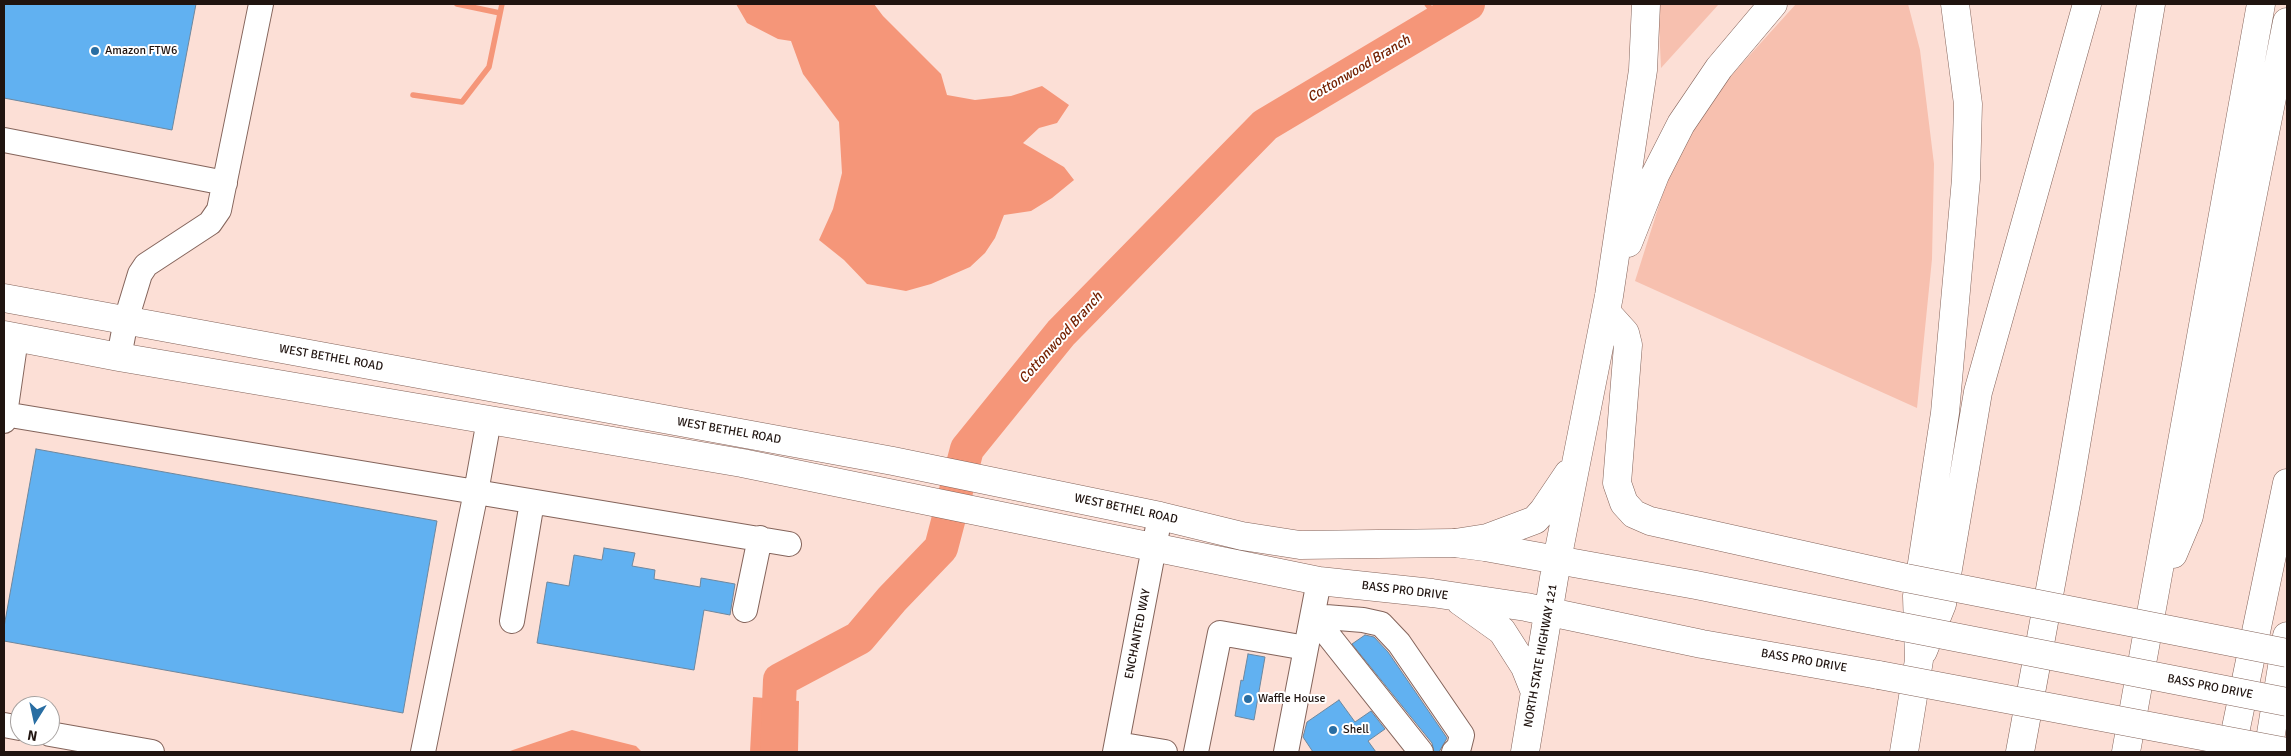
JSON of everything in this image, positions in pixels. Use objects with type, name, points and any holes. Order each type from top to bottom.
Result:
[{"type":"main road","points":[[1646,4],[1643,70],[1608,304],[1625,333],[1628,345],[1617,484],[1624,502],[1634,514],[1650,521],[1906,578],[2287,653]]},
{"type":"main road","points":[[1608,304],[1636,220],[1655,175],[1681,124],[1719,68],[1773,4]]},
{"type":"main road","points":[[1904,752],[1919,660],[1917,596],[1944,413],[1966,179],[1968,104],[1955,4]]},
{"type":"main road","points":[[1919,660],[1942,604],[1978,392],[2087,4]]},
{"type":"main road","points":[[2018,746],[2068,492],[2151,4]]},
{"type":"main road","points":[[2126,752],[2261,4]]},
{"type":"main road","points":[[2153,604],[2189,516],[2287,22]]},
{"type":"main road","name":"WEST BETHEL ROAD","points":[[4,298],[892,461],[1160,516],[1242,536],[1300,545],[1455,543]]},
{"type":"main road","name":"NORTH STATE HIGHWAY 121","points":[[1525,752],[1575,462],[1608,304]]},
{"type":"main road","points":[[10,336],[119,357],[742,463],[1319,581]]},
{"type":"main road","points":[[489,420],[495,388]]},
{"type":"main road","points":[[1455,543],[1487,538],[1535,520],[1575,462]]},
{"type":"main road","points":[[2231,752],[2287,484]]},
{"type":"main road","name":"BASS PRO DRIVE","points":[[1455,543],[1557,560],[2287,702]]},
{"type":"main road","name":"BASS PRO DRIVE","points":[[1319,581],[1455,597],[1549,612],[1702,644],[1879,674],[2287,752]]},
{"type":"main road","points":[[1455,597],[1502,631],[1525,667],[1535,692]]},
{"type":"main road","points":[[2268,752],[2287,636]]},
{"type":"street","points":[[119,357],[126,320],[140,274],[146,265],[210,223],[219,210],[261,4]]},
{"type":"street","points":[[4,140],[225,183]]},
{"type":"street","points":[[10,336],[4,417],[789,544]]},
{"type":"street","points":[[423,752],[489,420]]},
{"type":"street","points":[[512,621],[532,502]]},
{"type":"street","name":"ENCHANTED WAY","points":[[1116,748],[1160,516]]},
{"type":"street","points":[[745,610],[760,538]]},
{"type":"street","points":[[1286,752],[1319,581]]},
{"type":"street","points":[[1312,616],[1421,752]]},
{"type":"street","points":[[1312,616],[1363,620],[1381,624],[1399,643],[1462,735],[1459,747],[1454,752]]},
{"type":"street","points":[[1196,752],[1220,633],[1306,648]]},
{"type":"street","points":[[60,736],[152,752]]},
{"type":"street","points":[[1116,748],[1165,752]]},
{"type":"shaded area","points":[[736,4],[874,4],[883,16],[941,74],[947,95],[975,100],[1011,96],[1042,86],[1069,105],[1057,123],[1039,128],[1023,143],[1064,167],[1074,180],[1052,198],[1031,211],[1004,215],[995,238],[985,253],[970,267],[931,284],[906,291],[867,284],[844,260],[819,240],[833,209],[842,173],[839,122],[803,74],[791,41],[778,39],[747,23]]},
{"type":"shaded area","points":[[1658,4],[1719,4],[1661,68]]},
{"type":"shaded area","points":[[1796,4],[1908,4],[1920,50],[1934,164],[1932,259],[1917,408],[1635,281],[1675,155],[1710,99]]},
{"type":"shaded area","points":[[753,697],[799,701],[798,752],[750,752]]},
{"type":"shaded area","points":[[572,730],[636,746],[642,752],[507,752]]},
{"type":"building","name":"Amazon FTW6","points":[[4,4],[196,4],[172,130],[4,98]]},
{"type":"building","points":[[36,449],[437,521],[403,713],[4,641],[4,627]]},
{"type":"building","points":[[604,548],[635,553],[632,566],[655,570],[654,579],[700,587],[701,578],[735,584],[730,615],[704,610],[694,670],[537,643],[547,582],[569,586],[574,555],[602,560]]},
{"type":"building","points":[[1365,635],[1374,637],[1388,652],[1447,738],[1439,752],[1434,752],[1432,743],[1352,644]]},
{"type":"building","name":"Waffle House","points":[[1248,654],[1265,657],[1254,720],[1235,716],[1241,680],[1243,681]]},
{"type":"building","name":"Shell","points":[[1339,700],[1355,722],[1371,711],[1385,729],[1368,741],[1376,752],[1313,752],[1303,737],[1307,722]]},
{"type":"waterway","points":[[457,4],[500,13]]},
{"type":"waterway","points":[[413,95],[462,102],[489,67],[502,4]]},
{"type":"waterway","points":[[1427,4],[1439,20]]},
{"type":"waterway","name":"Cottonwood Branch","points":[[777,752],[780,680],[859,638],[892,599],[941,548],[967,449],[1061,333],[1265,125],[1468,4]]},
{"type":"place","name":"Amazon FTW6","points":[[95,51]]},
{"type":"place","name":"Waffle House","points":[[1248,699]]},
{"type":"place","name":"Shell","points":[[1333,730]]}]
